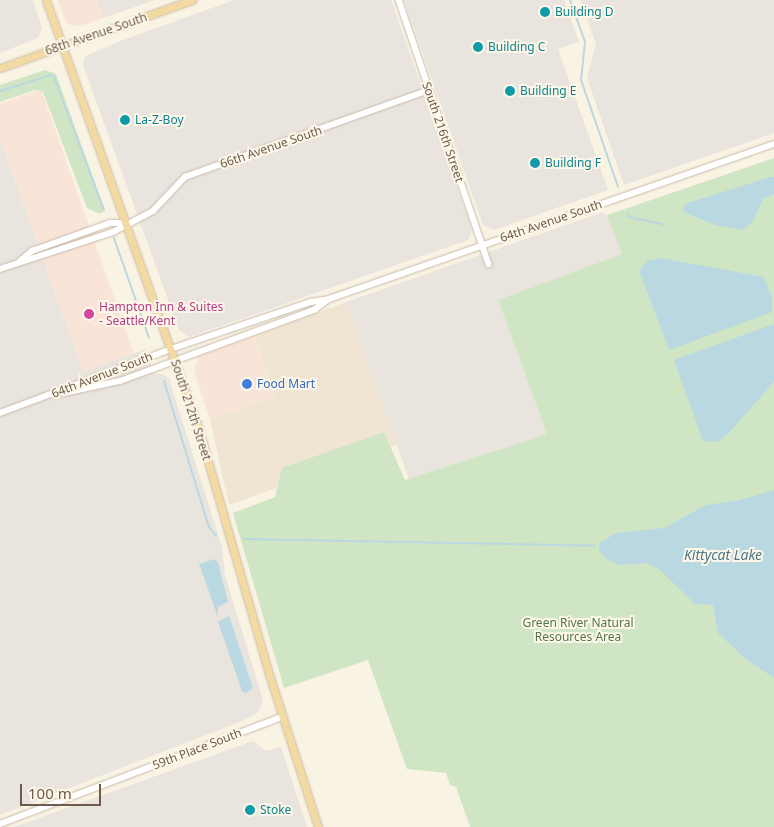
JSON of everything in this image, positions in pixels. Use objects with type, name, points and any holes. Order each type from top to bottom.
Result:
[{"type":"main road","name":"South 212th Street","points":[[46,0],[197,423],[282,717],[318,827]]},
{"type":"main road","name":"68th Avenue South","points":[[0,68],[192,0]]},
{"type":"street","name":"South 216th Street","points":[[399,0],[489,264]]},
{"type":"street","name":"66th Avenue South","points":[[0,269],[113,232],[153,211],[184,178],[429,90]]},
{"type":"street","name":"64th Avenue South","points":[[0,413],[171,349],[311,302],[329,299],[774,144]]},
{"type":"street","name":"66th Avenue South","points":[[19,262],[32,251],[87,231],[110,223],[127,223]]},
{"type":"street","name":"64th Avenue South","points":[[45,397],[120,381],[314,310],[329,299]]},
{"type":"street","name":"59th Place South","points":[[0,824],[282,717]]},
{"type":"shaded area","points":[[0,0],[33,0],[42,28],[38,38],[0,53]]},
{"type":"shaded area","points":[[58,0],[97,0],[103,18],[80,26],[70,25],[65,20]]},
{"type":"shaded area","points":[[97,0],[155,0],[103,18]]},
{"type":"shaded area","points":[[234,0],[391,0],[472,230],[468,240],[189,337],[179,330],[83,65],[85,56],[123,40]]},
{"type":"shaded area","points":[[404,0],[564,0],[579,42],[558,49],[608,190],[494,230],[483,225]]},
{"type":"shaded area","points":[[580,0],[774,0],[774,133],[624,185],[587,78],[596,44]]},
{"type":"shaded area","points":[[41,89],[134,354],[83,372],[0,138],[0,104]]},
{"type":"shaded area","points":[[0,138],[83,372],[146,349],[154,373],[165,375],[169,379],[222,547],[225,575],[263,700],[258,712],[242,721],[0,815]]},
{"type":"shaded area","points":[[603,212],[607,215],[623,254],[498,300],[547,434],[409,479],[346,302]]},
{"type":"shaded area","points":[[346,302],[397,445],[229,505],[210,420],[275,396],[255,336]]},
{"type":"shaded area","points":[[255,336],[275,396],[210,420],[194,371],[199,356]]},
{"type":"shaded area","points":[[253,741],[266,751],[281,747],[307,827],[14,827]]},
{"type":"green space","points":[[45,70],[56,74],[105,211],[99,214],[87,208],[43,92],[35,90],[0,102],[0,85]]},
{"type":"green space","name":"Green River Natural Resources Area","points":[[774,158],[774,827],[470,827],[456,787],[450,785],[446,773],[407,769],[368,660],[284,688],[233,513],[275,497],[282,468],[384,432],[405,480],[547,434],[498,300],[622,254],[607,215]]},
{"type":"water","points":[[774,177],[774,194],[763,199],[753,221],[743,230],[715,225],[684,212],[683,207],[688,203]]},
{"type":"water","points":[[661,258],[764,277],[772,298],[772,312],[669,350],[639,270],[649,260]]},
{"type":"water","points":[[774,324],[774,382],[727,435],[717,442],[703,441],[674,360]]},
{"type":"water","name":"Kittycat Lake","points":[[774,490],[774,678],[747,660],[718,633],[713,605],[695,604],[660,570],[647,563],[620,565],[608,560],[599,551],[600,543],[616,533],[664,528],[706,505],[740,500]]},
{"type":"water","points":[[214,559],[218,562],[228,602],[218,607],[218,617],[199,564]]},
{"type":"water","points":[[229,616],[253,688],[246,693],[242,691],[218,622]]},
{"type":"waterway","points":[[570,0],[585,42],[581,80],[618,187]]},
{"type":"waterway","points":[[0,91],[51,75],[54,77],[104,210]]},
{"type":"waterway","points":[[628,213],[629,217],[663,224]]},
{"type":"waterway","points":[[114,238],[149,338]]},
{"type":"waterway","points":[[164,381],[209,527],[216,536]]},
{"type":"waterway","points":[[244,539],[595,546]]},
{"type":"place","name":"Building D","points":[[545,12]]},
{"type":"place","name":"Building C","points":[[478,47]]},
{"type":"place","name":"Building E","points":[[510,91]]},
{"type":"place","name":"La-Z-Boy","points":[[125,120]]},
{"type":"place","name":"Building F","points":[[535,163]]},
{"type":"place","name":"Hampton Inn & Suites - Seattle/Kent","points":[[89,314]]},
{"type":"place","name":"Food Mart","points":[[247,384]]},
{"type":"place","name":"Stoke","points":[[250,810]]}]
